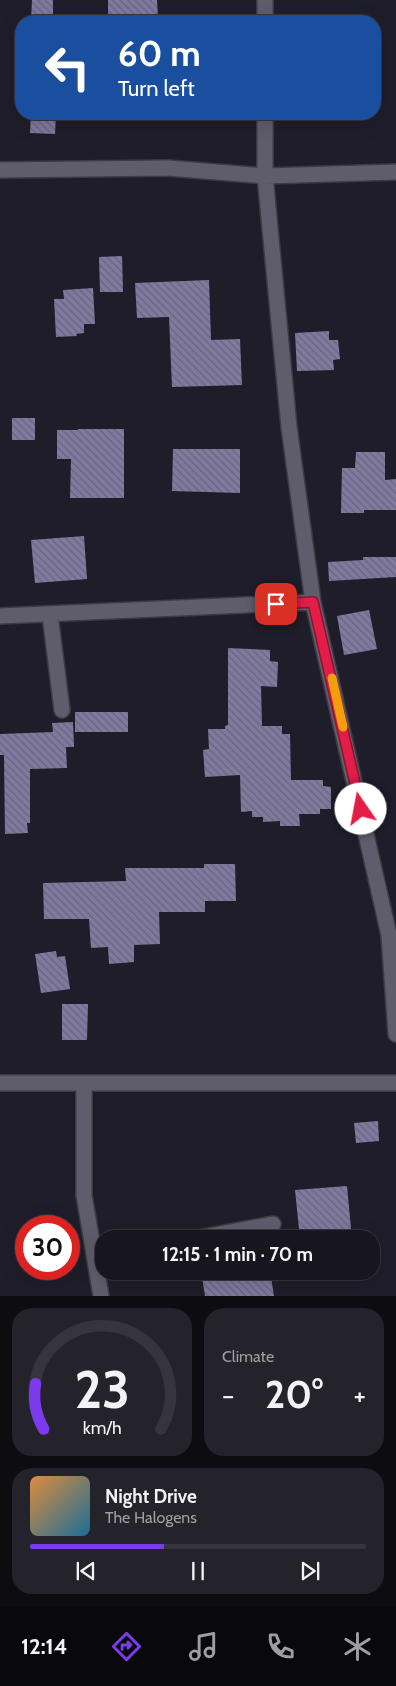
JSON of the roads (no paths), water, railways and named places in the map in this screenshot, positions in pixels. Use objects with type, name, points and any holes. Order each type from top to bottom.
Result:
[{"type":"street","points":[[265,0],[265,15]]},
{"type":"street","points":[[265,120],[265,176],[288,427],[313,602],[389,935],[396,1034]]},
{"type":"street","points":[[0,170],[168,168],[265,176],[396,172]]},
{"type":"street","points":[[0,616],[313,602]]},
{"type":"street","points":[[50,615],[62,710]]},
{"type":"street","points":[[84,1082],[84,1195],[95,1242]]},
{"type":"street","points":[[0,1083],[396,1083]]},
{"type":"street","points":[[241,1230],[273,1224]]},
{"type":"street","points":[[101,1280],[102,1296]]}]
